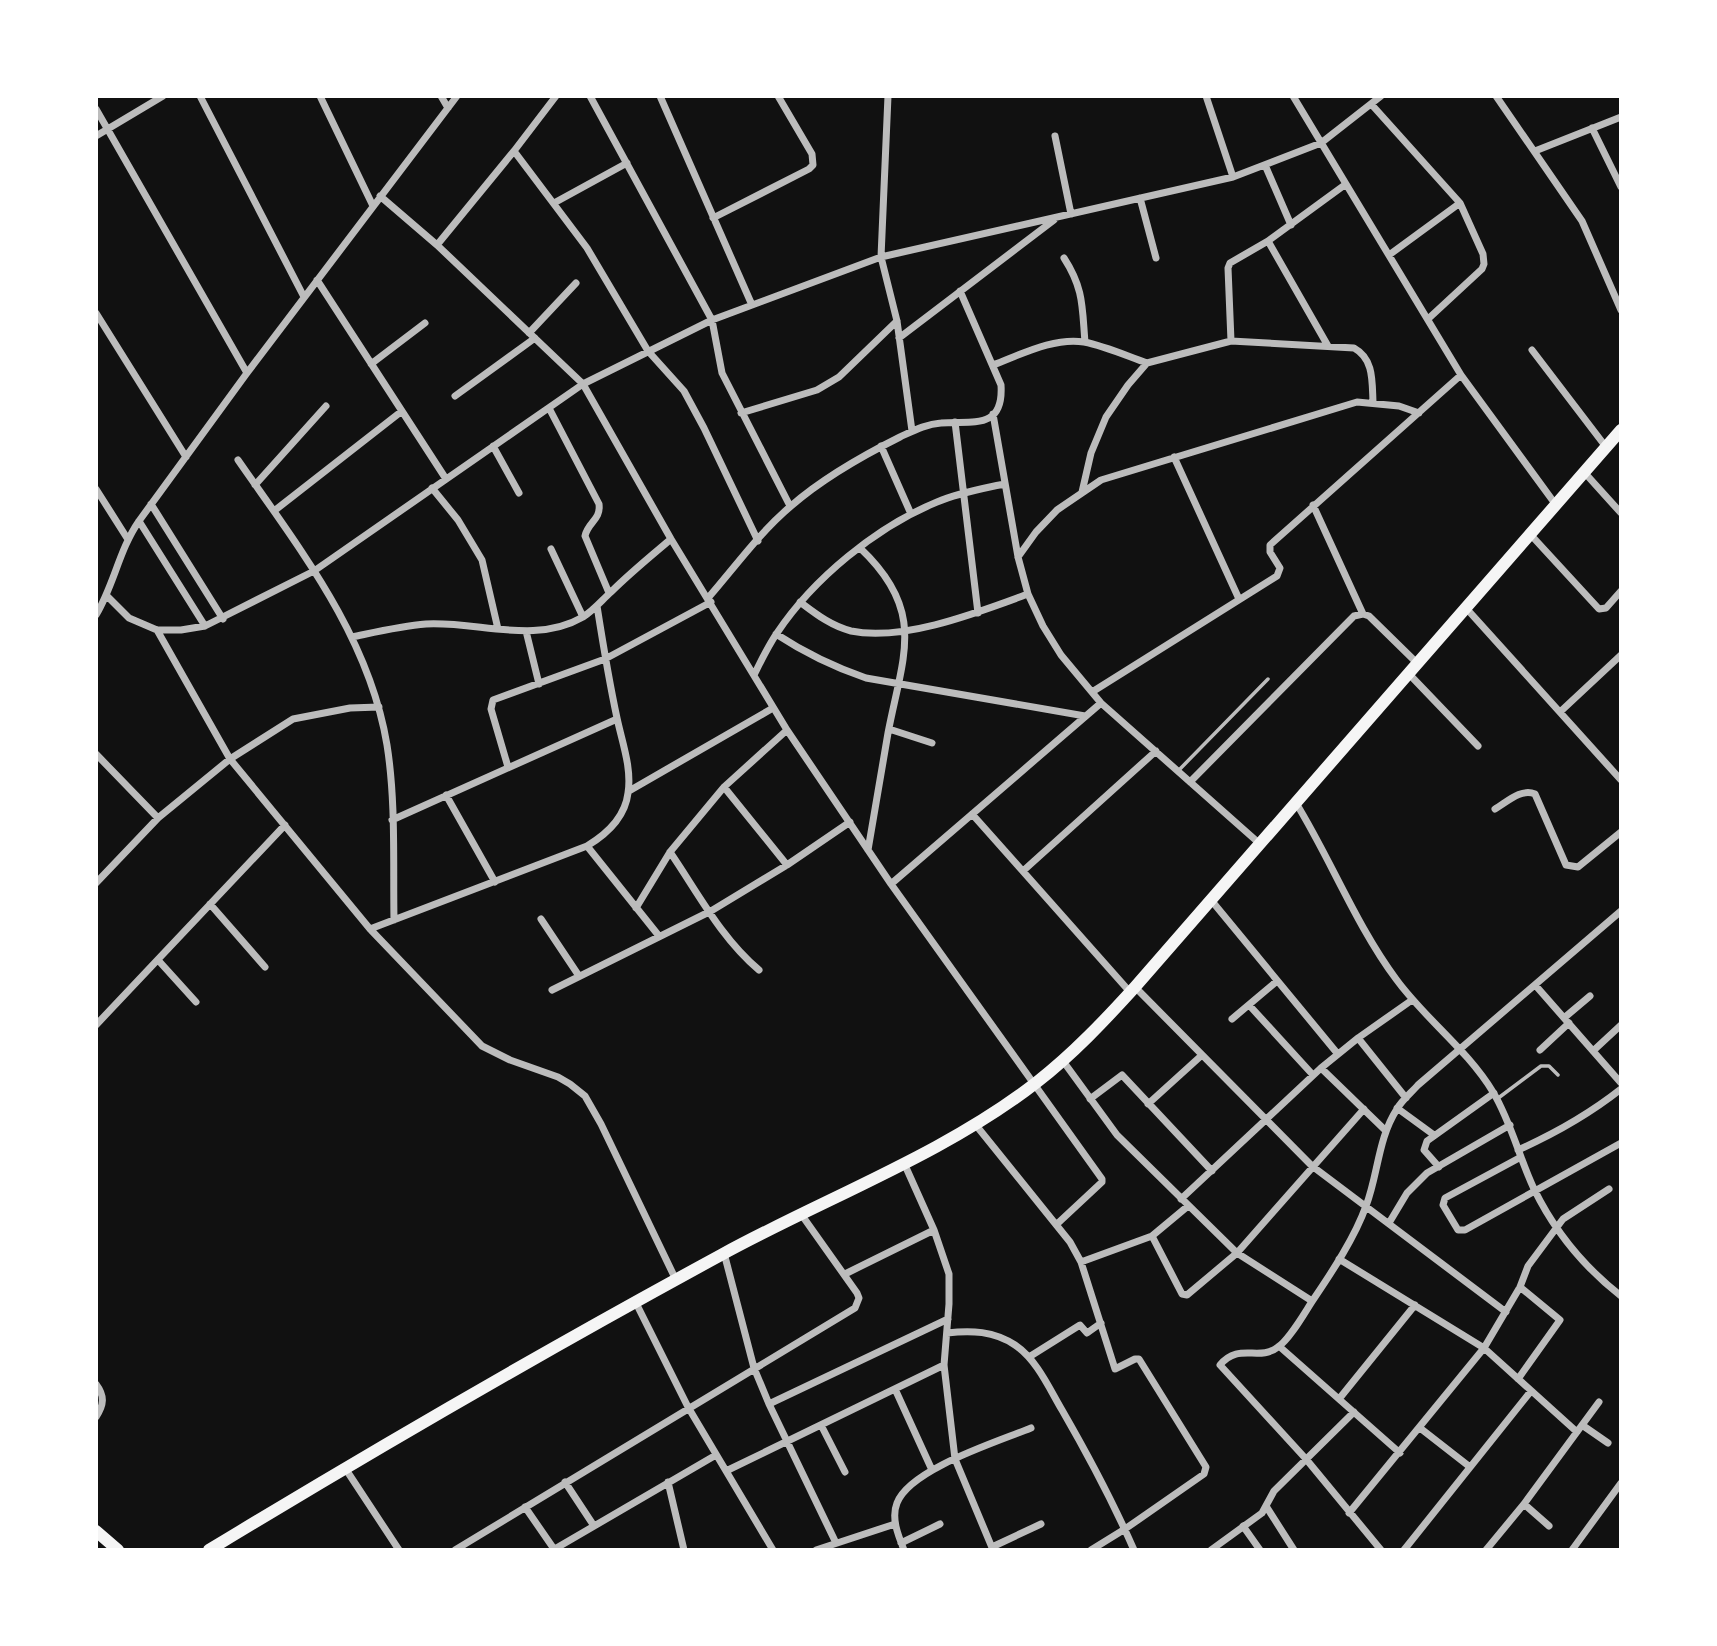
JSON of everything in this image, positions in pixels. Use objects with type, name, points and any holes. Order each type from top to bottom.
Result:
[{"type":"main road","points":[[209,1550],[345,1468],[676,1280],[724,1253],[904,1163],[975,1124],[1035,1084],[1063,1061],[1133,990],[1620,430]]},
{"type":"main road","points":[[96,1531],[118,1550]]},
{"type":"street","points":[[96,136],[163,96]]},
{"type":"street","points":[[200,96],[304,297]]},
{"type":"street","points":[[320,96],[373,205]]},
{"type":"street","points":[[442,96],[448,108]]},
{"type":"street","points":[[96,615],[107,596],[127,538],[247,373],[457,96]]},
{"type":"street","points":[[436,244],[556,96]]},
{"type":"street","points":[[590,96],[712,320],[722,373],[790,506]]},
{"type":"street","points":[[660,96],[751,305]]},
{"type":"street","points":[[713,218],[813,165],[812,154],[778,96]]},
{"type":"street","points":[[888,96],[881,257],[897,321],[912,431]]},
{"type":"street","points":[[1206,96],[1233,177]]},
{"type":"street","points":[[1293,96],[1461,375],[1556,505]]},
{"type":"street","points":[[107,596],[129,618],[158,630],[205,626],[223,619],[314,571],[583,384],[712,320],[881,257],[1233,177],[1321,143],[1381,96]]},
{"type":"street","points":[[1496,96],[1582,222],[1621,310]]},
{"type":"street","points":[[1372,105],[1460,203],[1483,254],[1482,269],[1428,319]]},
{"type":"street","points":[[96,109],[247,373]]},
{"type":"street","points":[[1535,151],[1621,117]]},
{"type":"street","points":[[1592,128],[1621,187]]},
{"type":"street","points":[[1055,136],[1071,214]]},
{"type":"street","points":[[514,151],[587,248],[648,351],[684,391],[705,428],[758,541]]},
{"type":"street","points":[[554,203],[626,163]]},
{"type":"street","points":[[1265,165],[1291,226]]},
{"type":"street","points":[[1231,341],[1227,268],[1230,263],[1291,226],[1346,184]]},
{"type":"street","points":[[380,196],[436,244],[583,384],[671,539],[787,730],[891,884],[1102,1180],[1056,1224]]},
{"type":"street","points":[[1140,198],[1156,258]]},
{"type":"street","points":[[1389,255],[1460,203]]},
{"type":"street","points":[[899,338],[1058,217]]},
{"type":"street","points":[[1268,241],[1328,346]]},
{"type":"street","points":[[1064,258],[1082,295],[1084,342]]},
{"type":"street","points":[[317,280],[446,479]]},
{"type":"street","points":[[455,396],[532,336],[576,283]]},
{"type":"street","points":[[960,291],[999,377],[1000,400],[993,414],[1004,484],[1018,557],[1028,594],[1042,626],[1061,655],[1101,703],[1260,844]]},
{"type":"street","points":[[96,313],[100,326],[186,457]]},
{"type":"street","points":[[741,413],[817,390],[839,377],[897,321]]},
{"type":"street","points":[[371,364],[425,323]]},
{"type":"street","points":[[993,365],[1056,344],[1084,342],[1147,363],[1231,341],[1354,348],[1363,353],[1368,361],[1373,402]]},
{"type":"street","points":[[1532,350],[1606,447]]},
{"type":"street","points":[[1082,492],[1091,453],[1106,417],[1147,363]]},
{"type":"street","points":[[1092,692],[1280,574],[1280,568],[1269,552],[1270,545],[1461,375]]},
{"type":"street","points":[[1018,557],[1036,532],[1057,510],[1101,480],[1357,401],[1399,406],[1419,413]]},
{"type":"street","points":[[256,485],[326,406]]},
{"type":"street","points":[[549,408],[599,504],[598,517],[586,530],[585,536],[609,593]]},
{"type":"street","points":[[274,511],[402,411]]},
{"type":"street","points":[[508,767],[491,709],[493,700],[605,659],[709,600],[790,506],[831,475],[881,446],[926,425],[975,423],[993,414]]},
{"type":"street","points":[[955,422],[978,613]]},
{"type":"street","points":[[493,446],[519,493]]},
{"type":"street","points":[[881,446],[911,514]]},
{"type":"street","points":[[1174,457],[1239,599]]},
{"type":"street","points":[[238,460],[333,600],[367,671],[379,707],[391,782],[394,920]]},
{"type":"street","points":[[1584,472],[1621,513]]},
{"type":"street","points":[[754,675],[776,634],[800,601],[828,573],[860,548],[911,514],[965,492],[1004,484]]},
{"type":"street","points":[[432,488],[458,520],[482,560],[498,629]]},
{"type":"street","points":[[96,489],[127,538]]},
{"type":"street","points":[[151,504],[223,619]]},
{"type":"street","points":[[1313,505],[1363,614]]},
{"type":"street","points":[[139,521],[205,626]]},
{"type":"street","points":[[1530,534],[1601,610],[1621,591]]},
{"type":"street","points":[[352,637],[425,624],[462,624],[526,631],[556,629],[583,617],[671,539]]},
{"type":"street","points":[[860,548],[879,566],[892,586],[901,607],[905,630],[900,685],[889,729],[868,850]]},
{"type":"street","points":[[551,549],[583,617]]},
{"type":"street","points":[[800,601],[823,619],[849,630],[877,634],[978,613],[1028,594]]},
{"type":"street","points":[[370,929],[587,846],[603,837],[615,824],[624,809],[629,791],[627,762],[605,659],[597,606]]},
{"type":"street","points":[[1466,608],[1621,779]]},
{"type":"street","points":[[1190,782],[1346,621],[1363,614],[1369,616],[1478,746]]},
{"type":"street","points":[[158,630],[230,760],[370,929],[482,1046],[564,1081],[585,1097],[601,1124],[676,1280]]},
{"type":"street","points":[[526,631],[539,684]]},
{"type":"street","points":[[776,634],[804,652],[866,678],[1085,716]]},
{"type":"street","points":[[1560,712],[1621,655]]},
{"type":"street","points":[[891,884],[1101,703]]},
{"type":"street","points":[[96,883],[158,818],[230,760],[293,719],[349,708],[379,707]]},
{"type":"street","points":[[629,791],[773,708]]},
{"type":"street","points":[[392,820],[617,719]]},
{"type":"street","points":[[889,729],[932,743]]},
{"type":"street","points":[[636,908],[670,852],[724,787],[787,730]]},
{"type":"street","points":[[1023,871],[1156,751]]},
{"type":"street","points":[[96,754],[158,818]]},
{"type":"street","points":[[724,787],[787,865]]},
{"type":"street","points":[[1495,809],[1522,793],[1535,794],[1566,865],[1574,868],[1621,832]]},
{"type":"street","points":[[446,795],[495,882]]},
{"type":"street","points":[[1296,803],[1378,953],[1412,1000],[1461,1049],[1495,1096],[1510,1125],[1534,1190],[1557,1230],[1598,1278],[1620,1294]]},
{"type":"street","points":[[972,814],[1133,990],[1312,1166],[1506,1312]]},
{"type":"street","points":[[552,990],[710,911],[787,865],[850,822]]},
{"type":"street","points":[[96,1025],[285,825]]},
{"type":"street","points":[[587,846],[659,936]]},
{"type":"street","points":[[670,852],[723,934],[739,954],[759,970]]},
{"type":"street","points":[[1211,900],[1338,1053]]},
{"type":"street","points":[[210,904],[265,967]]},
{"type":"street","points":[[1381,1550],[1306,1459],[1220,1365],[1225,1359],[1239,1352],[1263,1353],[1280,1347],[1312,1301],[1339,1259],[1366,1207],[1386,1131],[1397,1108],[1418,1085],[1621,911]]},
{"type":"street","points":[[541,919],[579,976]]},
{"type":"street","points":[[158,960],[196,1002]]},
{"type":"street","points":[[1232,1019],[1277,981]]},
{"type":"street","points":[[1536,986],[1621,1083]]},
{"type":"street","points":[[1540,1050],[1590,996]]},
{"type":"street","points":[[1181,1199],[1338,1053],[1412,1000]]},
{"type":"street","points":[[1250,1005],[1313,1075]]},
{"type":"street","points":[[1593,1051],[1621,1025]]},
{"type":"street","points":[[1357,1038],[1406,1098]]},
{"type":"street","points":[[1149,1104],[1202,1055]]},
{"type":"street","points":[[1063,1061],[1117,1135],[1237,1254],[1312,1301]]},
{"type":"street","points":[[1321,1068],[1386,1131]]},
{"type":"street","points":[[1090,1099],[1121,1074],[1212,1171]]},
{"type":"street","points":[[1621,1089],[1591,1112],[1445,1198],[1443,1205],[1458,1230],[1462,1230],[1621,1143]]},
{"type":"street","points":[[1439,1167],[1424,1150],[1427,1141],[1495,1096]]},
{"type":"street","points":[[1397,1108],[1434,1135]]},
{"type":"street","points":[[1152,1236],[1182,1294],[1187,1295],[1237,1254],[1364,1109]]},
{"type":"street","points":[[975,1124],[1070,1242],[1081,1262],[1114,1367],[1117,1369],[1135,1359],[1139,1360],[1206,1470],[1125,1529],[1091,1550]]},
{"type":"street","points":[[1389,1223],[1407,1193],[1427,1173],[1510,1125]]},
{"type":"street","points":[[904,1163],[934,1230],[949,1274],[944,1365],[955,1459],[993,1548],[1041,1524]]},
{"type":"street","points":[[1349,1513],[1484,1348],[1520,1287],[1528,1266],[1567,1215],[1609,1189]]},
{"type":"street","points":[[1081,1262],[1152,1236],[1188,1206]]},
{"type":"street","points":[[455,1550],[855,1308],[859,1298],[845,1274],[801,1214]]},
{"type":"street","points":[[845,1274],[934,1230]]},
{"type":"street","points":[[724,1253],[754,1368],[836,1543]]},
{"type":"street","points":[[1339,1259],[1484,1348],[1531,1391],[1580,1428],[1608,1443]]},
{"type":"street","points":[[1518,1379],[1560,1320],[1520,1287]]},
{"type":"street","points":[[636,1303],[688,1407],[773,1550]]},
{"type":"street","points":[[1339,1399],[1415,1305]]},
{"type":"street","points":[[769,1404],[948,1319]]},
{"type":"street","points":[[1029,1357],[1079,1326],[1087,1333],[1101,1323]]},
{"type":"street","points":[[947,1333],[965,1331],[1000,1337],[1029,1357],[1076,1434],[1134,1550]]},
{"type":"street","points":[[1280,1347],[1400,1453]]},
{"type":"street","points":[[726,1471],[944,1365]]},
{"type":"street","points":[[96,1384],[103,1401],[96,1417]]},
{"type":"street","points":[[894,1389],[932,1470]]},
{"type":"street","points":[[1404,1550],[1531,1391]]},
{"type":"street","points":[[1486,1550],[1524,1504],[1599,1402]]},
{"type":"street","points":[[1211,1550],[1262,1513],[1270,1495],[1354,1412]]},
{"type":"street","points":[[821,1425],[845,1472]]},
{"type":"street","points":[[940,1524],[902,1546],[894,1513],[897,1502],[915,1480],[955,1459],[1031,1428]]},
{"type":"street","points":[[1420,1428],[1470,1467]]},
{"type":"street","points":[[524,1507],[554,1550],[716,1455]]},
{"type":"street","points":[[345,1468],[399,1550]]},
{"type":"street","points":[[565,1482],[594,1526]]},
{"type":"street","points":[[668,1482],[684,1550]]},
{"type":"street","points":[[1572,1550],[1621,1483]]},
{"type":"street","points":[[1524,1504],[1549,1526]]},
{"type":"street","points":[[1266,1506],[1294,1550]]},
{"type":"street","points":[[816,1550],[895,1524]]},
{"type":"street","points":[[1243,1526],[1259,1550]]},
{"type":"lane","points":[[1178,771],[1268,679]]},
{"type":"lane","points":[[1495,1096],[1541,1066],[1549,1066],[1558,1075]]}]
